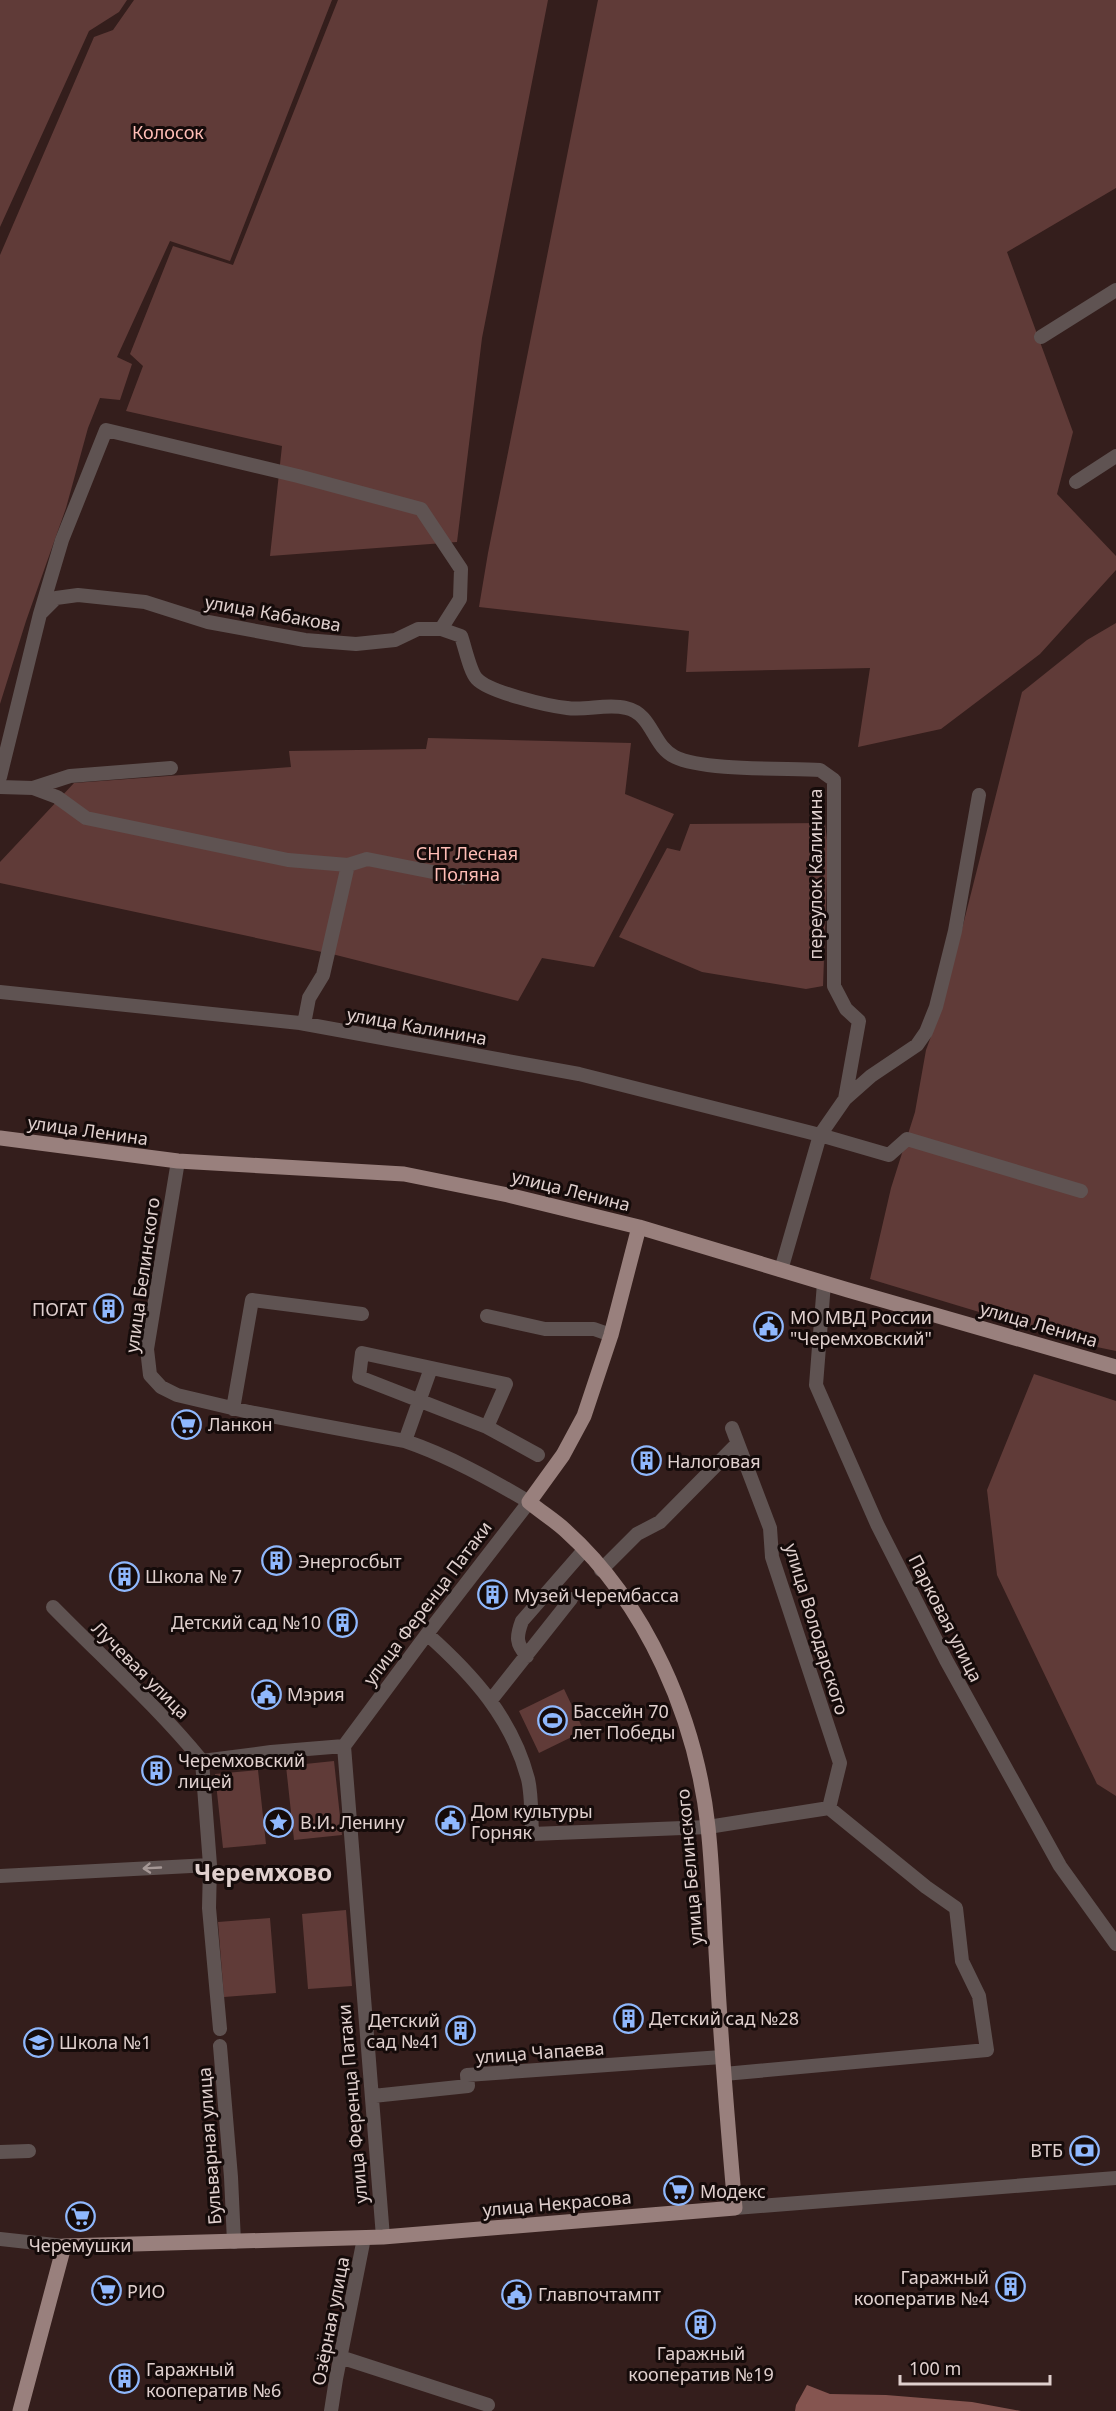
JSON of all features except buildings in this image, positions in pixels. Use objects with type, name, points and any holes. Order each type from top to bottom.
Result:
[{"type":"main road","name":"улица Ленина","points":[[0,1138],[178,1161],[404,1174],[571,1209],[639,1227],[1116,1367]]},
{"type":"main road","name":"улица Ференца Патаки","points":[[529,1502],[563,1455],[584,1416],[611,1335],[639,1227]]},
{"type":"main road","name":"улица Белинского","points":[[529,1502],[566,1531],[584,1550],[620,1592],[653,1642],[669,1677],[700,1773],[708,1827],[722,2057],[735,2208]]},
{"type":"main road","name":"улица Некрасова","points":[[64,2246],[383,2237],[735,2208]]},
{"type":"main road","points":[[20,2411],[64,2246]]},
{"type":"street","points":[[1041,337],[1116,290]]},
{"type":"street","points":[[0,777],[40,614],[62,540],[106,430],[298,476],[421,509],[460,568],[460,599],[441,629]]},
{"type":"street","points":[[1076,482],[1116,456]]},
{"type":"street","name":"улица Кабакова","points":[[40,614],[56,598],[78,595],[145,602],[208,622],[305,640],[356,644],[395,640],[418,629],[441,629]]},
{"type":"street","name":"переулок Калинина","points":[[441,629],[461,636],[476,678],[490,689],[567,708],[625,708],[643,715],[666,751],[676,758],[698,765],[820,770],[834,780],[834,986],[846,1009],[859,1021],[845,1100]]},
{"type":"street","points":[[33,788],[70,776],[171,768]]},
{"type":"street","points":[[0,787],[33,788],[57,797],[86,818],[288,860],[348,865],[367,859],[463,878]]},
{"type":"street","points":[[781,1270],[820,1135],[845,1100],[872,1076],[917,1045],[926,1032],[936,1007],[956,931],[979,795]]},
{"type":"street","points":[[304,1024],[309,998],[323,975],[348,865]]},
{"type":"street","name":"улица Калинина","points":[[0,992],[304,1024],[579,1074],[820,1135],[889,1155],[907,1139],[1081,1191]]},
{"type":"street","name":"улица Белинского","points":[[178,1161],[158,1296],[147,1349],[150,1375],[161,1387],[177,1395],[234,1409],[405,1441],[483,1474],[529,1502]]},
{"type":"street","name":"Парковая улица","points":[[824,1283],[816,1384],[877,1524],[946,1660],[1060,1866],[1116,1944]]},
{"type":"street","points":[[234,1409],[252,1300],[362,1314]]},
{"type":"street","points":[[488,1316],[545,1329],[594,1329],[611,1335]]},
{"type":"street","points":[[487,1427],[506,1384],[362,1353],[359,1377],[487,1427],[538,1455]]},
{"type":"street","points":[[405,1441],[431,1368]]},
{"type":"street","name":"улица Володарского","points":[[732,1428],[770,1528],[772,1557],[840,1763],[829,1808]]},
{"type":"street","points":[[601,1570],[637,1534],[660,1522],[737,1444]]},
{"type":"street","name":"улица Ференца Патаки","points":[[383,2237],[344,1746],[529,1502]]},
{"type":"street","points":[[527,1656],[518,1646],[517,1636],[522,1621],[584,1550]]},
{"type":"street","points":[[491,1700],[571,1599]]},
{"type":"street","name":"Лучевая улица","points":[[53,1607],[176,1728],[202,1761]]},
{"type":"street","points":[[427,1634],[462,1666],[491,1700],[517,1747],[528,1781],[532,1834],[708,1827],[829,1808],[926,1887],[956,1908],[962,1961],[979,1996],[987,2050],[724,2074]]},
{"type":"street","points":[[220,2029],[209,1908],[210,1865],[202,1761],[344,1746]]},
{"type":"street","points":[[0,1876],[210,1865]]},
{"type":"street","name":"Бульварная улица","points":[[220,2046],[234,2242]]},
{"type":"street","name":"улица Чапаева","points":[[373,2096],[468,2086],[467,2075],[722,2057]]},
{"type":"street","points":[[0,2152],[29,2151]]},
{"type":"street","name":"улица Некрасова","points":[[735,2208],[1116,2178]]},
{"type":"street","name":"Озёрная улица","points":[[331,2411],[364,2238]]},
{"type":"street","name":"улица Некрасова","points":[[0,2239],[64,2246]]},
{"type":"street","points":[[340,2356],[488,2405]]},
{"type":"green space","points":[[0,0],[127,0],[119,12],[89,31],[0,227]]},
{"type":"green space","name":"Колосок","points":[[134,0],[332,0],[230,261],[170,241],[117,357],[132,364],[120,400],[100,398],[88,428],[66,508],[26,621],[0,704],[0,255],[94,37],[113,30]]},
{"type":"green space","points":[[338,0],[548,0],[482,338],[457,542],[270,556],[282,446],[126,411],[143,366],[130,354],[173,246],[233,265]]},
{"type":"green space","points":[[598,0],[1116,0],[1116,188],[1007,252],[1073,432],[1057,494],[1116,556],[1116,570],[1040,654],[941,729],[858,747],[870,668],[686,672],[689,631],[479,607]]},
{"type":"green space","points":[[1116,623],[1116,1351],[1092,1346],[870,1279],[891,1188],[915,1112],[926,1050],[943,1004],[1022,692],[1087,640]]},
{"type":"green space","name":"СНТ Лесная Поляна","points":[[428,738],[631,743],[625,794],[674,814],[594,967],[542,958],[518,1001],[336,955],[0,883],[0,862],[74,783],[291,767],[289,751],[426,749]]},
{"type":"green space","points":[[825,823],[828,849],[823,986],[806,989],[702,972],[619,937],[667,848],[680,851],[690,824]]},
{"type":"green space","points":[[1034,1374],[1116,1401],[1116,1796],[1097,1784],[997,1575],[987,1490]]},
{"type":"green space","name":"Бассейн 70 лет Победы","points":[[564,1689],[584,1731],[539,1753],[519,1711]]},
{"type":"green space","points":[[334,1761],[342,1835],[294,1840],[286,1766]]},
{"type":"green space","points":[[258,1770],[266,1844],[223,1848],[215,1774]]},
{"type":"green space","points":[[346,1910],[352,1986],[308,1989],[302,1914]]},
{"type":"green space","points":[[270,1918],[276,1993],[224,1997],[218,1922]]},
{"type":"shaded area","points":[[807,2385],[830,2394],[886,2395],[972,2402],[1021,2411],[795,2411]]},
{"type":"place","name":"ПОГАТ","points":[[108,1309]]},
{"type":"place","name":"МО МВД России \"Черемховский\"","points":[[769,1327]]},
{"type":"place","name":"Ланкон","points":[[187,1424]]},
{"type":"place","name":"Налоговая","points":[[646,1461]]},
{"type":"place","name":"Энергосбыт","points":[[277,1561]]},
{"type":"place","name":"Школа № 7","points":[[124,1576]]},
{"type":"place","name":"Музей Черембасса","points":[[493,1595]]},
{"type":"place","name":"Детский сад №10","points":[[342,1622]]},
{"type":"place","name":"Мэрия","points":[[266,1694]]},
{"type":"place","name":"Бассейн 70 лет Победы","points":[[552,1721]]},
{"type":"place","name":"Черемховский лицей","points":[[157,1770]]},
{"type":"place","name":"Дом культуры Горняк","points":[[450,1821]]},
{"type":"place","name":"В.И. Ленину","points":[[279,1822]]},
{"type":"place","name":"Детский сад №28","points":[[628,2018]]},
{"type":"place","name":"Детский сад №41","points":[[461,2030]]},
{"type":"place","name":"Школа №1","points":[[38,2042]]},
{"type":"place","name":"ВТБ","points":[[1084,2150]]},
{"type":"place","name":"Модекс","points":[[679,2191]]},
{"type":"place","name":"Черемушки","points":[[80,2216]]},
{"type":"place","name":"Гаражный кооператив №4","points":[[1010,2287]]},
{"type":"place","name":"РИО","points":[[106,2291]]},
{"type":"place","name":"Главпочтампт","points":[[517,2294]]},
{"type":"place","name":"Гаражный кооператив №19","points":[[701,2324]]},
{"type":"place","name":"Гаражный кооператив №6","points":[[125,2379]]},
{"type":"district","name":"Черемхово","points":[[263,1871]]}]
